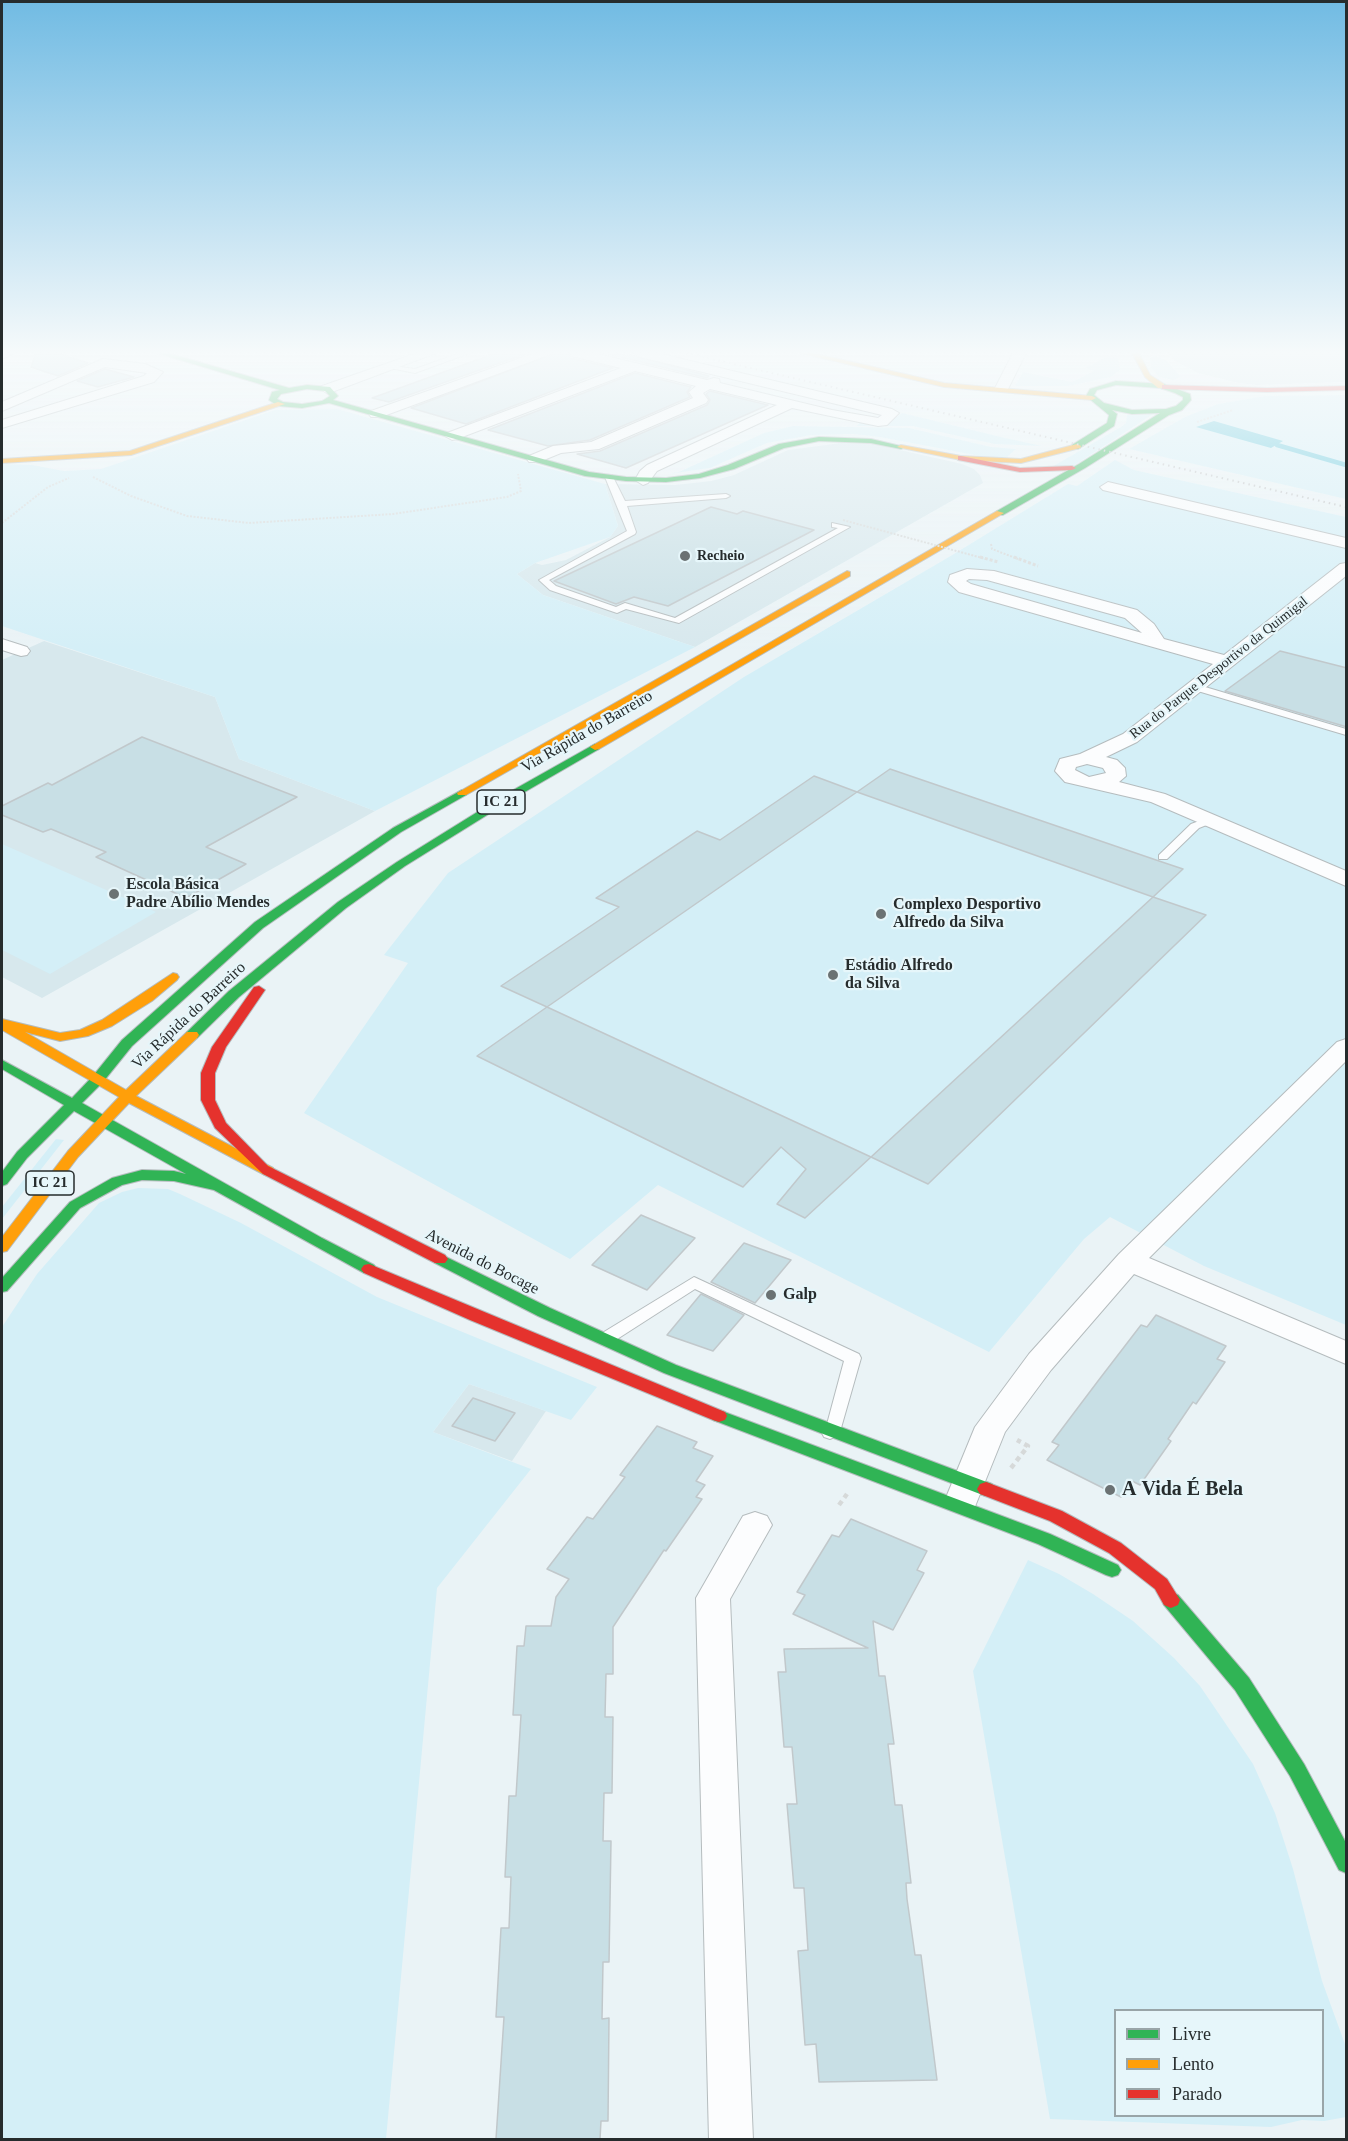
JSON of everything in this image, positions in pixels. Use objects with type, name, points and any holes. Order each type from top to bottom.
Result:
[{"type":"main road","points":[[2,461],[131,453]]},
{"type":"main road","points":[[512,453],[609,477],[643,480],[700,476],[731,467],[765,453]]},
{"type":"main road","points":[[938,453],[999,467],[1032,470],[1069,469],[1082,465]]},
{"type":"main road","points":[[1043,455],[1047,453]]},
{"type":"main road","points":[[962,458],[1015,461],[1051,453]]},
{"type":"main road","points":[[1014,480],[1064,453]]},
{"type":"main road","name":"Via Rápida do Barreiro","points":[[2,1247],[73,1154],[102,1121],[174,1049],[293,943],[401,864],[512,795],[1102,453]]},
{"type":"main road","points":[[962,458],[987,470],[995,478]]},
{"type":"main road","name":"Via Rápida do Barreiro","points":[[2,1181],[22,1155],[98,1079],[127,1043],[259,925],[397,830],[855,569]]},
{"type":"main road","points":[[200,958],[259,925]]},
{"type":"main road","points":[[261,1166],[220,1125],[208,1100],[208,1073],[219,1047],[293,943]]},
{"type":"main road","points":[[2,1024],[60,1037],[83,1033],[107,1023],[147,998],[181,970]]},
{"type":"main road","name":"Avenida do Bocage","points":[[2,1024],[169,1120],[544,1312],[670,1369],[833,1431],[964,1495]]},
{"type":"main road","points":[[2,1064],[317,1242],[396,1281],[673,1398],[785,1440],[964,1495],[1056,1516],[1115,1548],[1161,1584],[1174,1604],[1242,1684],[1297,1770],[1347,1863]]},
{"type":"main road","points":[[2,1287],[75,1205],[117,1181],[142,1175],[174,1176],[221,1187]]},
{"type":"main road","points":[[964,1495],[1125,1578]]},
{"type":"main road","points":[[1145,1588],[1174,1604]]},
{"type":"street","points":[[534,459],[547,453]]},
{"type":"street","points":[[643,480],[645,474],[652,468],[685,453]]},
{"type":"street","points":[[1108,487],[1207,508],[1347,543]]},
{"type":"street","name":"Rua do Parque Desportivo da Quimigal","points":[[1097,783],[1079,781],[1065,771],[1067,763],[1087,759],[1130,738],[1347,568]]},
{"type":"street","points":[[1157,643],[1148,628],[1131,614],[988,575],[967,574],[956,579],[956,582],[965,588],[1157,643],[1227,662]]},
{"type":"street","points":[[2,644],[21,651]]},
{"type":"street","points":[[1097,783],[1112,780],[1116,761],[1130,738]]},
{"type":"street","points":[[1087,759],[1102,761],[1158,798]]},
{"type":"street","points":[[1097,783],[1158,798],[1347,879]]},
{"type":"street","points":[[964,1495],[991,1427],[1040,1362],[1129,1262],[1347,1047]]},
{"type":"street","points":[[1129,1262],[1347,1353]]},
{"type":"street","points":[[731,2139],[713,1598],[755,1525]]},
{"type":"lane","points":[[609,477],[632,532],[543,580],[553,588],[617,610],[625,606],[676,621],[846,527],[839,522]]},
{"type":"lane","points":[[622,504],[726,496]]},
{"type":"lane","points":[[1195,687],[1347,732]]},
{"type":"lane","points":[[1163,857],[1195,826],[1210,820]]},
{"type":"lane","points":[[605,1339],[694,1282],[853,1359],[833,1431],[818,1442],[785,1440]]},
{"type":"path","points":[[91,476],[131,495],[187,516],[249,523],[393,514],[512,496],[521,491],[517,468],[534,459]]},
{"type":"path","points":[[2,523],[48,487],[75,476]]},
{"type":"path","points":[[839,522],[998,562]]},
{"type":"path","points":[[994,540],[990,545],[992,549],[1048,569]]},
{"type":"path","points":[[991,1427],[1028,1446],[1008,1472],[1017,1477]]},
{"type":"shaded area","points":[[148,453],[494,453],[605,484],[618,526],[610,537],[535,563],[517,574],[543,595],[695,647],[375,811],[239,759],[215,697],[2,626],[2,464],[32,465],[64,471],[101,469]]},
{"type":"shaded area","points":[[721,453],[744,453],[710,468],[668,474],[679,472]]},
{"type":"shaded area","points":[[782,453],[913,453],[974,469],[980,475],[983,483],[695,647],[543,595],[517,574],[535,563],[542,565],[566,560],[610,537],[618,526],[605,484],[675,485],[711,481],[734,475]]},
{"type":"shaded area","points":[[964,453],[1012,453],[1006,458]]},
{"type":"shaded area","points":[[1076,453],[1093,453],[1075,465],[1050,468]]},
{"type":"shaded area","points":[[1146,453],[1346,453],[1346,499]]},
{"type":"shaded area","name":"Complexo Desportivo Alfredo da Silva","points":[[1115,460],[1134,470],[1346,517],[1346,1325],[1204,1266],[1110,1217],[1084,1239],[989,1352],[658,1185],[570,1259],[304,1113],[408,963],[384,955],[448,873],[744,677],[1068,484],[1077,486]]},
{"type":"shaded area","name":"Escola Básica Padre Abílio Mendes","points":[[44,641],[215,697],[239,759],[375,811],[42,998],[2,977],[2,660]]},
{"type":"shaded area","points":[[2,844],[156,912],[50,974],[2,950]]},
{"type":"shaded area","points":[[56,1139],[64,1140],[2,1219],[2,1207]]},
{"type":"shaded area","points":[[138,1188],[168,1189],[180,1194],[241,1223],[377,1297],[597,1387],[571,1420],[469,1384],[433,1432],[531,1469],[437,1588],[386,2139],[2,2140],[2,1327],[37,1274],[99,1203],[122,1192]]},
{"type":"shaded area","points":[[469,1384],[546,1411],[512,1461],[433,1432]]},
{"type":"shaded area","points":[[1028,1560],[1059,1574],[1093,1594],[1133,1621],[1174,1658],[1200,1686],[1253,1764],[1275,1813],[1293,1869],[1322,1981],[1346,2047],[1346,2117],[1324,2121],[1302,2120],[1271,2127],[1050,2119],[973,1671]]},
{"type":"building","points":[[585,453],[660,453],[626,468],[577,454]]},
{"type":"building","name":"Recheio","points":[[711,507],[737,514],[743,511],[814,530],[668,606],[634,597],[616,604],[554,581]]},
{"type":"building","points":[[1280,651],[1347,668],[1347,727],[1225,691]]},
{"type":"building","points":[[142,737],[297,797],[206,847],[246,864],[186,898],[96,857],[106,852],[51,829],[43,832],[2,815],[2,806],[48,783],[52,785]]},
{"type":"building","points":[[890,769],[1183,869],[1153,897],[857,792]]},
{"type":"building","points":[[814,776],[857,792],[547,1007],[501,986],[619,907],[596,898],[697,831],[720,840]]},
{"type":"building","points":[[1153,897],[1206,915],[928,1184],[871,1157]]},
{"type":"building","points":[[547,1007],[871,1157],[805,1218],[777,1204],[806,1169],[781,1147],[743,1187],[477,1056]]},
{"type":"building","points":[[641,1215],[695,1238],[647,1290],[592,1265]]},
{"type":"building","points":[[744,1243],[791,1260],[755,1303],[711,1282]]},
{"type":"building","points":[[701,1294],[744,1315],[713,1351],[667,1335]]},
{"type":"building","points":[[1156,1315],[1226,1346],[1217,1359],[1225,1362],[1196,1404],[1193,1402],[1168,1439],[1171,1441],[1140,1485],[1132,1481],[1121,1497],[1047,1460],[1059,1445],[1052,1442],[1141,1325],[1147,1327]]},
{"type":"building","points":[[473,1398],[515,1413],[495,1441],[452,1426]]},
{"type":"building","points":[[657,1426],[697,1442],[693,1448],[713,1456],[696,1481],[705,1485],[696,1497],[702,1499],[666,1551],[664,1550],[613,1627],[613,1674],[606,1674],[605,1717],[613,1717],[612,1793],[604,1793],[603,1841],[611,1841],[609,1962],[603,1962],[602,2019],[609,2018],[608,2121],[601,2121],[600,2139],[496,2139],[504,2017],[496,2017],[501,1928],[509,1928],[511,1877],[505,1877],[509,1796],[516,1796],[521,1715],[513,1715],[517,1646],[524,1646],[526,1626],[551,1626],[556,1597],[569,1579],[547,1569],[587,1517],[593,1519],[625,1477],[620,1475]]},
{"type":"building","points":[[851,1519],[927,1551],[917,1570],[924,1573],[893,1630],[873,1621],[879,1676],[885,1676],[894,1744],[888,1744],[895,1805],[902,1805],[911,1883],[906,1883],[907,1899],[915,1955],[921,1955],[937,2080],[819,2082],[816,2044],[805,2045],[798,1951],[808,1950],[804,1888],[794,1888],[787,1804],[797,1804],[792,1747],[784,1747],[778,1672],[786,1672],[784,1649],[868,1648],[793,1614],[805,1595],[797,1592],[832,1535],[839,1537]]},
{"type":"waterway","points":[[1304,453],[1346,465]]},
{"type":"railway","points":[[1114,453],[1346,507]]},
{"type":"traffic: fast","points":[[513,453],[588,474],[626,479],[666,480],[700,476],[731,467],[765,453]]},
{"type":"traffic: fast","points":[[1000,513],[1103,453]]},
{"type":"traffic: fast","points":[[192,1035],[234,994],[342,905],[401,864],[595,747]]},
{"type":"traffic: fast","points":[[2,1181],[22,1155],[98,1079],[127,1043],[259,925],[397,830],[462,793]]},
{"type":"traffic: fast","points":[[2,1064],[369,1269]]},
{"type":"traffic: fast","points":[[2,1287],[75,1205],[117,1181],[142,1175],[174,1176],[221,1187]]},
{"type":"traffic: fast","points":[[440,1259],[544,1312],[670,1369],[986,1489]]},
{"type":"traffic: fast","points":[[719,1416],[1044,1539],[1112,1570]]},
{"type":"traffic: fast","points":[[1171,1600],[1242,1684],[1297,1770],[1346,1863]]},
{"type":"traffic: slow","points":[[2,461],[131,453]]},
{"type":"traffic: slow","points":[[933,453],[961,458],[1021,461],[1051,453]]},
{"type":"traffic: slow","points":[[595,747],[1000,513]]},
{"type":"traffic: slow","points":[[462,793],[847,574]]},
{"type":"traffic: slow","points":[[2,1023],[60,1037],[83,1033],[107,1023],[147,998],[173,977]]},
{"type":"traffic: slow","points":[[2,1025],[169,1120],[268,1171]]},
{"type":"traffic: slow","points":[[2,1247],[73,1154],[102,1121],[192,1035]]},
{"type":"traffic: jam","points":[[961,458],[1020,470],[1072,468]]},
{"type":"traffic: jam","points":[[259,990],[219,1047],[208,1073],[208,1100],[220,1125],[261,1166]]},
{"type":"traffic: jam","points":[[268,1171],[440,1259]]},
{"type":"traffic: jam","points":[[369,1269],[476,1316],[719,1416]]},
{"type":"traffic: jam","points":[[986,1489],[1056,1516],[1115,1548],[1161,1584],[1171,1600]]},
{"type":"place","name":"Recheio","points":[[685,556]]},
{"type":"place","name":"Escola Básica Padre Abílio Mendes","points":[[114,894]]},
{"type":"place","name":"Complexo Desportivo Alfredo da Silva","points":[[881,914]]},
{"type":"place","name":"Estádio Alfredo da Silva","points":[[833,975]]},
{"type":"place","name":"Galp","points":[[771,1295]]},
{"type":"place","name":"A Vida É Bela","points":[[1110,1490]]}]
